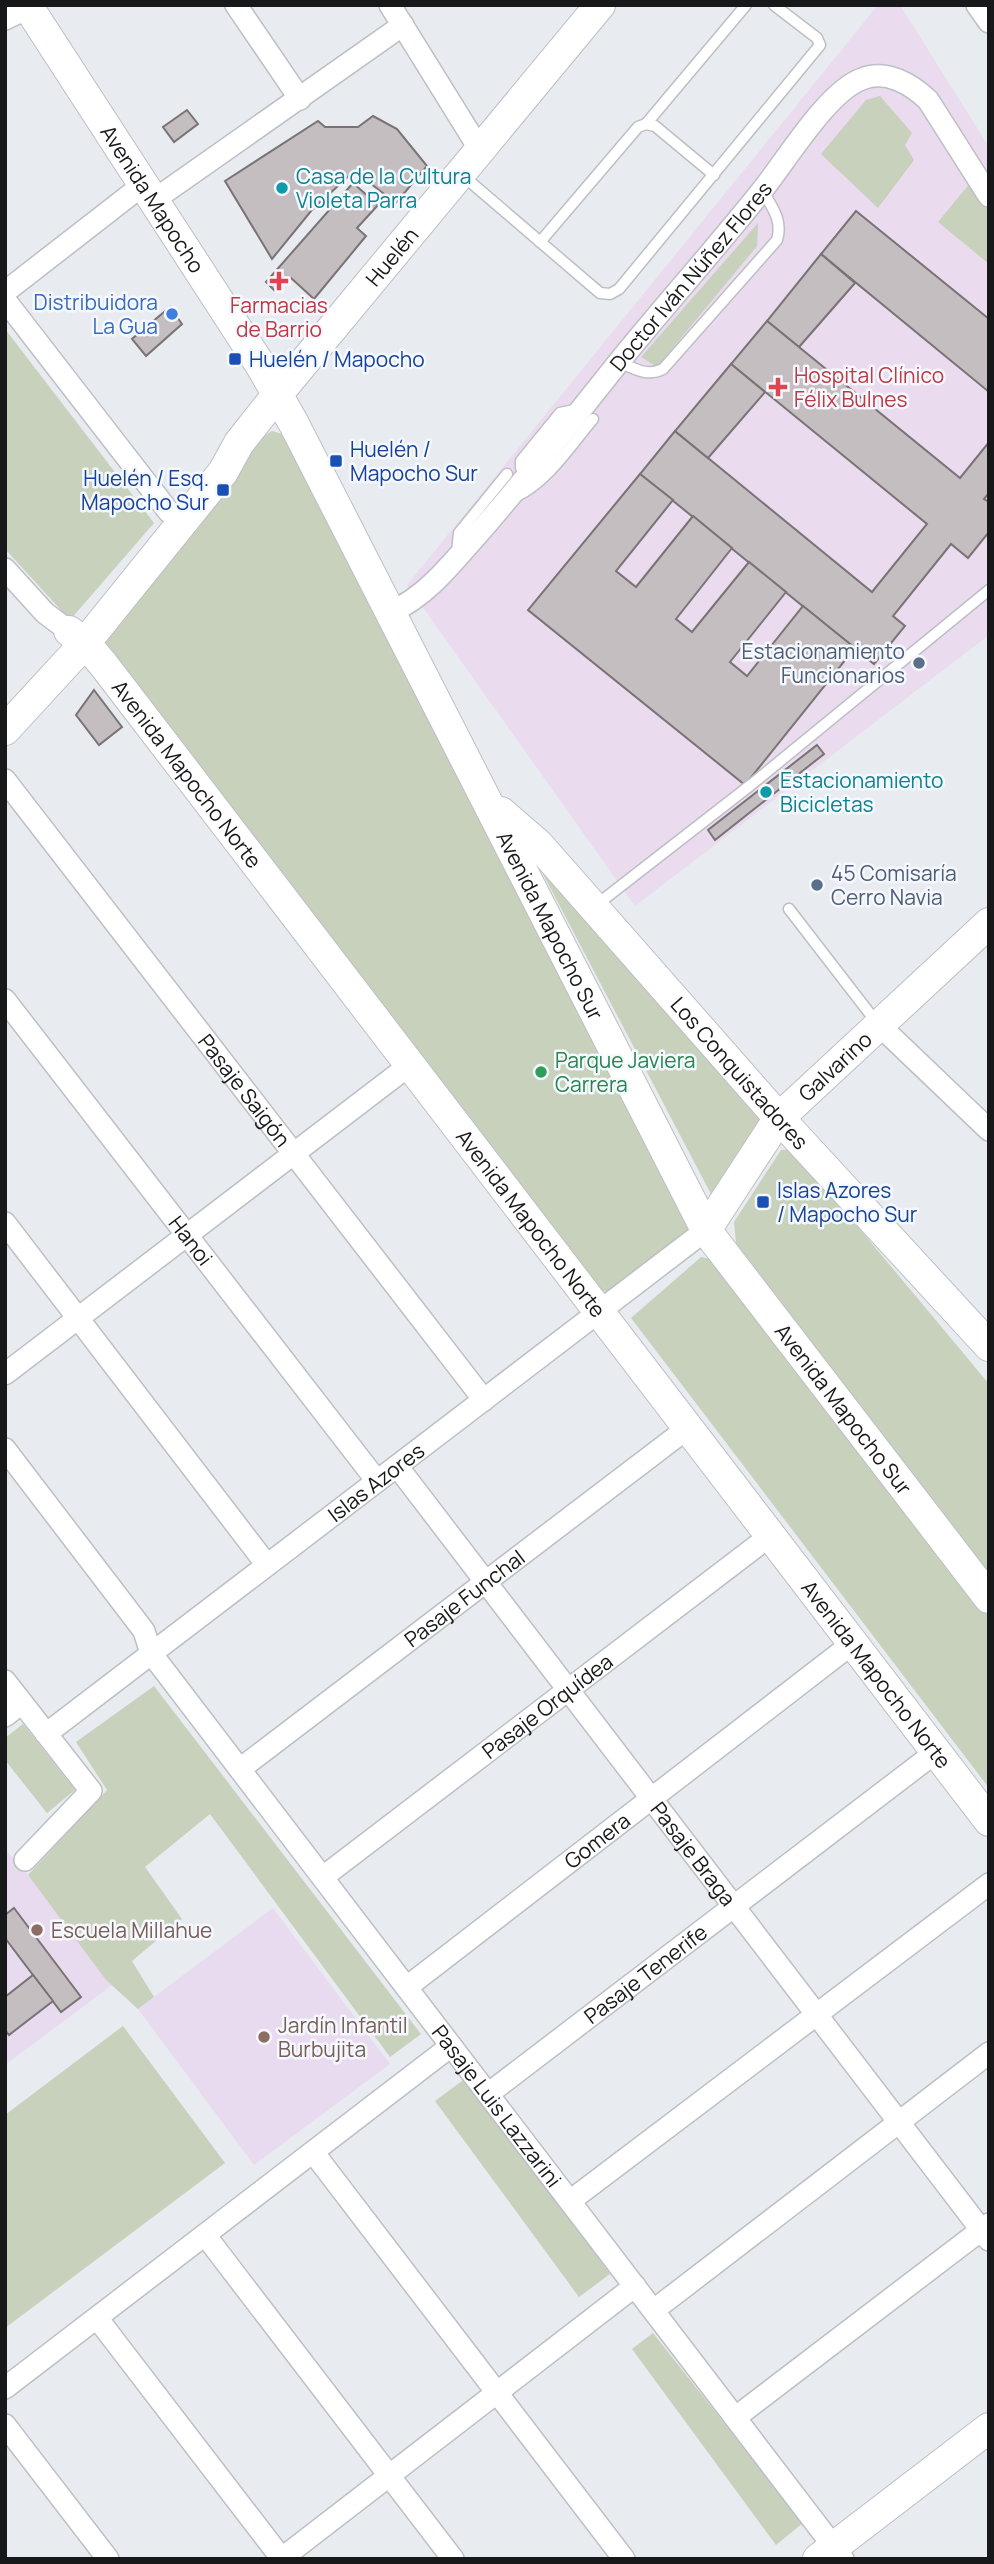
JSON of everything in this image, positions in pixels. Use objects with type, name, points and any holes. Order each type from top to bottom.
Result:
[{"type":"main road","name":"Huelén","points":[[5,712],[77,637],[223,472],[239,443],[277,395],[600,5]]},
{"type":"main road","name":"Avenida Mapocho","points":[[24,10],[149,192],[277,395]]},
{"type":"main road","name":"Avenida Mapocho Sur","points":[[277,395],[391,611],[706,1230],[989,1598]]},
{"type":"main road","name":"Huelén","points":[[5,730],[169,512],[213,463],[239,443]]},
{"type":"main road","name":"Avenida Mapocho Norte","points":[[77,637],[103,664],[989,1821]]},
{"type":"main road","name":"Los Conquistadores","points":[[489,802],[538,844],[595,906],[779,1118],[989,1346]]},
{"type":"main road","name":"Galvarino","points":[[706,1230],[779,1118],[989,923]]},
{"type":"main road","points":[[832,2555],[989,2428]]},
{"type":"street","points":[[236,5],[300,99]]},
{"type":"street","points":[[390,5],[480,150]]},
{"type":"street","points":[[977,5],[989,22]]},
{"type":"street","points":[[5,292],[149,192],[300,99],[402,25]]},
{"type":"street","name":"Doctor Iván Núñez Flores","points":[[391,611],[416,599],[508,500],[526,476],[588,414],[619,362],[839,93],[863,78],[878,76],[906,82],[928,100],[989,196]]},
{"type":"street","points":[[5,300],[169,512]]},
{"type":"street","points":[[5,569],[46,613],[77,637]]},
{"type":"street","name":"Pasaje Saigón","points":[[5,780],[484,1400]]},
{"type":"street","name":"Hanoi","points":[[5,1000],[377,1481]]},
{"type":"street","points":[[878,1024],[989,1130]]},
{"type":"street","points":[[5,1374],[411,1064]]},
{"type":"street","points":[[5,1223],[267,1565]]},
{"type":"street","name":"Islas Azores","points":[[46,1734],[706,1230]]},
{"type":"street","name":"Pasaje Funchal","points":[[240,1769],[689,1427]]},
{"type":"street","name":"Pasaje Luis Lazzarini","points":[[5,1449],[144,1631],[151,1653],[736,2417],[832,2555]]},
{"type":"street","name":"Pasaje Braga","points":[[397,1466],[986,2232]]},
{"type":"street","name":"Pasaje Orquídea","points":[[323,1877],[771,1535]]},
{"type":"street","name":"Gomera","points":[[407,1987],[853,1643]]},
{"type":"street","points":[[5,1681],[14,1710],[46,1734],[91,1791],[25,1860]]},
{"type":"street","name":"Pasaje Tenerife","points":[[488,2094],[936,1752]]},
{"type":"street","points":[[570,2201],[989,1884]]},
{"type":"street","points":[[5,2388],[451,2046]]},
{"type":"street","points":[[654,2310],[989,2053]]},
{"type":"street","points":[[313,2152],[624,2559]]},
{"type":"street","points":[[736,2417],[986,2232]]},
{"type":"street","points":[[205,2235],[453,2559]]},
{"type":"street","points":[[97,2318],[282,2559],[635,2286]]},
{"type":"street","points":[[5,2425],[108,2559]]},
{"type":"lane","points":[[540,242],[638,127],[646,124],[746,5]]},
{"type":"lane","points":[[460,174],[600,293],[610,294],[619,289],[820,45],[817,38],[774,5]]},
{"type":"lane","points":[[646,124],[655,126],[714,175]]},
{"type":"lane","points":[[619,362],[645,373],[663,369],[777,240],[780,229],[778,217],[762,190]]},
{"type":"lane","points":[[456,558],[459,533],[526,476]]},
{"type":"lane","points":[[595,906],[752,784],[989,590]]},
{"type":"lane","points":[[789,909],[878,1024]]},
{"type":"shaded area","name":"Hospital Clínico Félix Bulnes","points":[[878,5],[900,5],[989,147],[989,635],[635,906],[407,585]]},
{"type":"shaded area","name":"Escuela Millahue","points":[[5,1849],[112,1985],[5,2065]]},
{"type":"shaded area","name":"Jardín Infantil Burbujita","points":[[273,1908],[390,2064],[254,2165],[138,2009]]},
{"type":"green space","points":[[880,96],[912,133],[905,145],[914,160],[878,208],[821,154],[866,100]]},
{"type":"green space","points":[[971,182],[989,211],[989,264],[938,222]]},
{"type":"green space","points":[[758,223],[757,246],[657,367],[641,357]]},
{"type":"green space","points":[[5,329],[154,523],[70,620],[5,549]]},
{"type":"green space","name":"Parque Javiera Carrera","points":[[272,431],[282,434],[690,1230],[612,1292],[600,1291],[104,647],[110,628],[264,436]]},
{"type":"green space","points":[[533,855],[765,1112],[711,1194]]},
{"type":"green space","points":[[793,1149],[989,1384],[989,1574],[736,1243],[734,1222],[781,1150]]},
{"type":"green space","points":[[701,1257],[720,1261],[989,1617],[989,1788],[631,1318]]},
{"type":"green space","points":[[154,1686],[421,2034],[390,2057],[210,1814],[145,1867],[182,1919],[132,1961],[154,1997],[138,2009],[106,1980],[28,1875],[107,1790],[76,1742]]},
{"type":"green space","points":[[23,1724],[75,1790],[47,1813],[5,1760],[5,1738]]},
{"type":"green space","points":[[123,2026],[225,2163],[5,2328],[5,2115]]},
{"type":"green space","points":[[466,2078],[610,2274],[579,2297],[435,2101]]},
{"type":"green space","points":[[653,2333],[803,2523],[776,2545],[632,2349]]},
{"type":"building","points":[[187,110],[198,124],[174,142],[163,127]]},
{"type":"building","name":"Casa de la Cultura Violeta Parra","points":[[373,116],[397,129],[427,166],[396,203],[354,171],[311,211],[272,259],[225,181],[318,121],[325,127],[358,127]]},
{"type":"building","points":[[353,183],[378,205],[357,228],[366,236],[314,299],[290,277],[275,291],[266,282]]},
{"type":"building","points":[[856,211],[989,319],[989,392],[821,254]]},
{"type":"building","points":[[821,254],[855,283],[799,347],[767,321]]},
{"type":"building","points":[[170,307],[182,324],[146,356],[132,339]]},
{"type":"building","points":[[767,321],[960,478],[989,442],[989,493],[984,499],[989,502],[989,532],[968,558],[951,544],[893,616],[905,626],[874,664],[640,474],[675,431],[872,592],[927,524],[731,364]]},
{"type":"building","points":[[731,364],[765,392],[708,458],[675,431]]},
{"type":"building","points":[[640,474],[673,500],[616,571],[636,587],[693,516],[732,548],[676,619],[692,632],[749,562],[786,592],[730,662],[747,676],[803,606],[855,648],[745,785],[528,610]]},
{"type":"building","points":[[94,690],[122,727],[99,745],[76,715]]},
{"type":"building","name":"Estacionamiento Bicicletas","points":[[817,745],[824,754],[715,840],[708,830]]},
{"type":"building","points":[[14,1908],[81,1997],[61,2012],[5,1938],[5,1915]]},
{"type":"building","points":[[33,1975],[53,2001],[9,2035],[5,2030],[5,1997]]},
{"type":"place","name":"Casa de la Cultura Violeta Parra","points":[[282,188]]},
{"type":"place","name":"Farmacias de Barrio","points":[[279,281]]},
{"type":"place","name":"Distribuidora La Gua","points":[[172,314]]},
{"type":"place","name":"Huelén / Mapocho","points":[[235,359]]},
{"type":"place","name":"Hospital Clínico Félix Bulnes","points":[[778,387]]},
{"type":"place","name":"Huelén / Mapocho Sur","points":[[336,461]]},
{"type":"place","name":"Huelén / Esq. Mapocho Sur","points":[[223,490]]},
{"type":"place","name":"Estacionamiento Funcionarios","points":[[919,663]]},
{"type":"place","name":"Estacionamiento Bicicletas","points":[[766,792]]},
{"type":"place","name":"45 Comisaría Cerro Navia","points":[[817,885]]},
{"type":"place","name":"Parque Javiera Carrera","points":[[541,1072]]},
{"type":"place","name":"Islas Azores / Mapocho Sur","points":[[763,1202]]},
{"type":"place","name":"Escuela Millahue","points":[[37,1930]]},
{"type":"place","name":"Jardín Infantil Burbujita","points":[[264,2037]]}]
